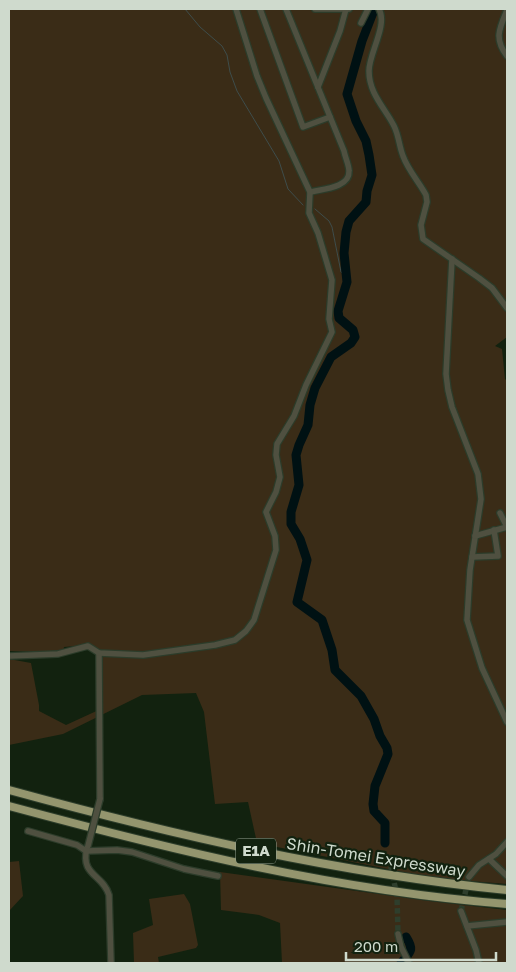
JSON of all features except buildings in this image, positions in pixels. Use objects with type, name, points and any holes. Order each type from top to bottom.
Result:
[{"type":"highway","name":"Shin-Tomei Expressway","points":[[9,790],[144,826],[278,856],[398,876],[507,890]]},
{"type":"highway","name":"Shin-Tomei Expressway","points":[[9,806],[134,839],[272,870],[420,894],[507,904]]},
{"type":"street","points":[[9,656],[58,654],[88,646],[99,653],[143,655],[215,646],[235,640],[246,631],[254,620],[276,550],[275,536],[266,512],[276,492],[280,478],[276,455],[277,444],[294,416],[306,385],[332,332],[329,319],[332,280],[318,234],[309,213],[310,192],[257,76],[236,9]]},
{"type":"street","points":[[260,9],[303,127],[330,117]]},
{"type":"street","points":[[286,9],[344,151],[349,172],[347,180],[340,185],[310,192]]},
{"type":"street","points":[[315,9],[347,9],[318,87]]},
{"type":"street","points":[[361,23],[368,9]]},
{"type":"street","points":[[379,9],[382,20],[369,71],[374,96],[396,129],[402,155],[426,195],[427,202],[421,225],[423,239],[492,288],[507,308]]},
{"type":"street","points":[[507,10],[499,29],[499,42],[507,56]]},
{"type":"street","points":[[452,259],[447,382],[452,408],[459,429],[473,458],[479,480],[481,499],[472,557],[466,620],[482,668],[507,722]]},
{"type":"street","points":[[475,536],[507,527],[500,512]]},
{"type":"street","points":[[472,557],[498,556],[494,530]]},
{"type":"street","points":[[99,653],[100,799],[87,848],[86,863],[90,873],[107,888],[109,895],[112,963]]},
{"type":"street","points":[[28,831],[87,848],[132,852],[218,876]]},
{"type":"street","points":[[469,877],[479,865],[489,859],[507,842]]},
{"type":"street","points":[[489,859],[507,876]]},
{"type":"street","points":[[461,911],[479,963]]},
{"type":"street","points":[[467,926],[507,922]]},
{"type":"street","points":[[398,934],[401,947],[409,963]]},
{"type":"shaded area","points":[[9,9],[507,9],[507,337],[495,346],[502,349],[505,379],[507,381],[507,884],[433,878],[257,843],[248,802],[215,804],[204,712],[196,693],[142,695],[63,734],[9,745],[9,659],[31,663],[39,711],[66,725],[103,708],[102,655],[129,657],[143,653],[97,651],[87,645],[64,647],[63,652],[9,651]]},
{"type":"shaded area","points":[[19,861],[23,896],[9,911],[9,862]]},
{"type":"shaded area","points":[[220,872],[507,910],[507,963],[282,963],[280,923],[259,915],[221,910]]},
{"type":"shaded area","points":[[184,894],[190,904],[198,945],[196,948],[158,957],[159,963],[134,963],[133,933],[153,925],[149,899]]},
{"type":"waterway","points":[[185,9],[200,27],[222,46],[227,55],[230,72],[237,91],[279,161],[288,189],[303,205]]},
{"type":"waterway","points":[[374,10],[362,41],[347,94],[356,121],[366,141],[372,175],[366,202],[349,221],[346,232],[344,253],[347,282],[338,311],[339,318],[353,330],[355,337],[351,343],[331,357],[315,388],[310,405],[308,425],[296,455],[299,485],[291,512],[291,524],[300,539],[307,560],[297,602],[322,620],[332,650],[335,670],[361,696],[387,748],[388,754],[375,786],[373,804],[374,811],[385,823],[385,843]]},
{"type":"waterway","points":[[315,209],[329,221],[332,227],[341,272],[346,276]]},
{"type":"waterway","points":[[401,963],[409,954],[411,948],[406,937]]},
{"type":"tunnel","points":[[389,858],[397,896],[398,934]]},
{"type":"tunnel","points":[[461,911],[468,881]]}]
